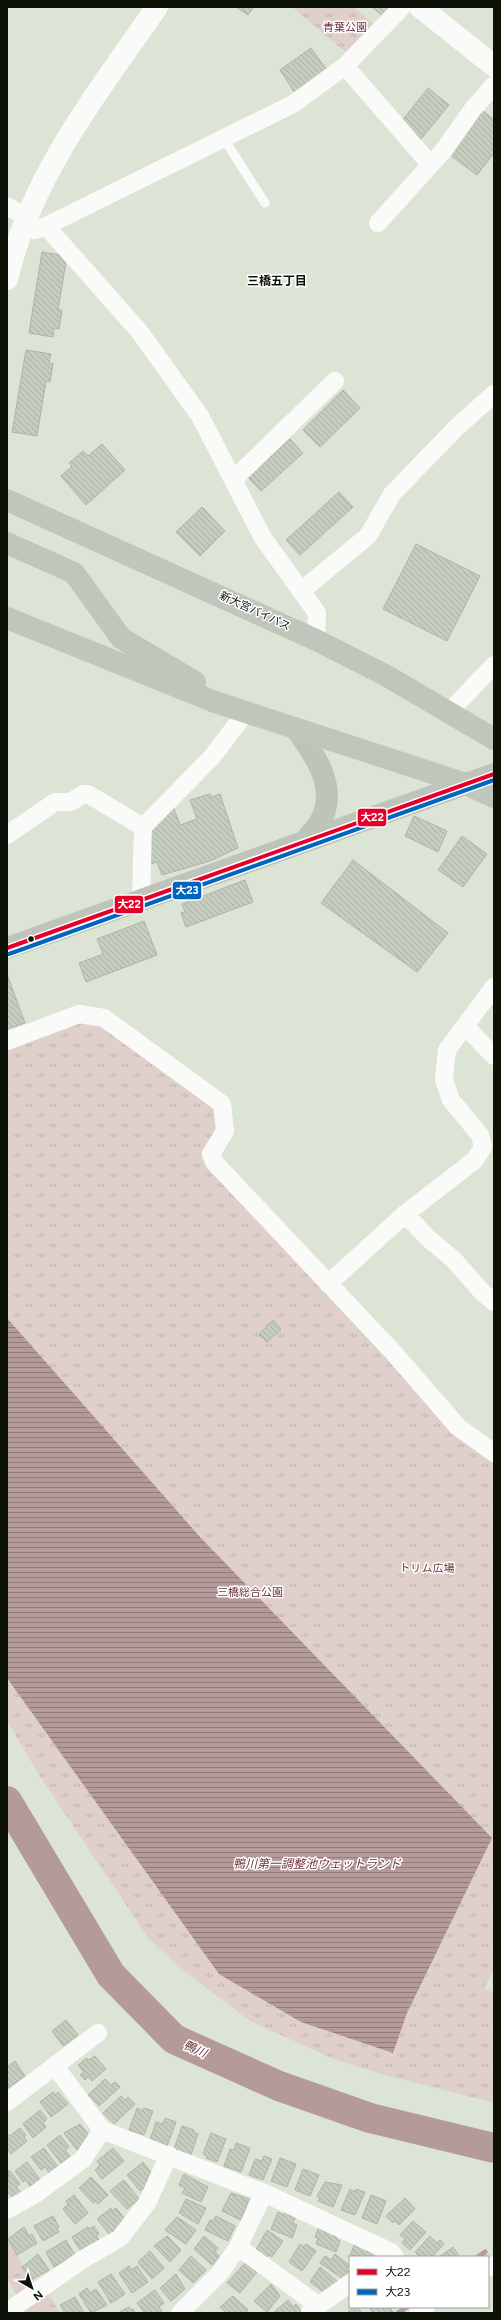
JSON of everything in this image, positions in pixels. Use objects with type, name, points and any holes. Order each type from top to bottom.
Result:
[{"type":"highway","name":"新大宮バイパス","points":[[7,500],[316,640],[387,676],[494,739]]},
{"type":"highway","points":[[7,543],[74,572],[120,638],[246,712]]},
{"type":"highway","points":[[7,618],[216,702],[466,784],[494,797]]},
{"type":"main road","points":[[296,729],[316,756],[323,771],[326,788],[326,806],[321,820],[304,842]]},
{"type":"main road","points":[[7,948],[494,774]]},
{"type":"street","points":[[7,279],[16,239],[66,140],[157,7]]},
{"type":"street","points":[[16,239],[46,226],[293,104],[345,66],[402,7]]},
{"type":"street","points":[[420,7],[492,60]]},
{"type":"street","points":[[345,66],[430,164]]},
{"type":"street","points":[[378,223],[444,150],[473,109],[494,85]]},
{"type":"street","points":[[7,206],[16,239]]},
{"type":"street","points":[[46,226],[139,331],[200,416],[263,538],[316,612],[316,640]]},
{"type":"street","points":[[233,480],[334,381]]},
{"type":"street","points":[[301,591],[368,536],[392,494],[457,427],[494,394]]},
{"type":"street","points":[[449,712],[494,665]]},
{"type":"street","points":[[141,900],[143,827],[212,757],[246,712]]},
{"type":"street","points":[[7,835],[55,802],[71,802],[83,794],[88,794],[143,827]]},
{"type":"street","points":[[328,1284],[406,1214],[475,1160],[483,1147],[480,1135],[451,1100],[444,1080],[447,1050],[494,987]]},
{"type":"street","points":[[7,1041],[79,1014],[104,1018],[164,1060],[222,1104],[225,1131],[211,1154],[214,1162],[393,1352],[458,1427],[494,1453]]},
{"type":"street","points":[[465,1026],[494,1056]]},
{"type":"street","points":[[406,1214],[429,1239],[453,1259],[483,1294],[494,1302]]},
{"type":"street","points":[[7,2102],[98,2033]]},
{"type":"street","points":[[55,2066],[102,2130],[264,2193],[390,2255]]},
{"type":"street","points":[[7,2210],[34,2195],[83,2159],[102,2130]]},
{"type":"street","points":[[7,2312],[85,2258],[120,2238],[147,2203],[169,2155]]},
{"type":"street","points":[[180,2313],[220,2273],[238,2247],[264,2193]]},
{"type":"street","points":[[238,2247],[314,2309],[349,2284]]},
{"type":"lane","points":[[224,139],[265,203]]},
{"type":"green space","name":"青葉公園","points":[[292,7],[354,7],[375,25],[348,54]]},
{"type":"green space","name":"三橋総合公園","points":[[79,1022],[106,1028],[217,1110],[220,1129],[207,1148],[451,1433],[494,1464],[494,1970],[484,1988],[494,1993],[494,2103],[381,2074],[334,2059],[250,2021],[185,1972],[149,1939],[39,1775],[7,1721],[7,1046]]},
{"type":"green space","points":[[7,2237],[35,2287],[18,2299],[7,2278]]},
{"type":"green space","points":[[46,2289],[60,2313],[11,2313]]},
{"type":"water","name":"鴨川第一調整池ウェットランド","points":[[7,1318],[200,1537],[492,1838],[407,2013],[393,2053],[301,2022],[219,1974],[7,1678]]},
{"type":"building","points":[[236,7],[254,7],[248,15]]},
{"type":"building","points":[[372,7],[392,7],[384,17]]},
{"type":"building","points":[[311,48],[327,70],[295,93],[280,70]]},
{"type":"building","points":[[428,88],[449,105],[421,139],[401,122]]},
{"type":"building","points":[[483,111],[494,120],[494,153],[477,175],[450,155]]},
{"type":"building","points":[[42,252],[67,256],[58,310],[62,310],[59,329],[54,328],[53,337],[29,333]]},
{"type":"building","points":[[26,350],[51,354],[49,363],[53,364],[50,382],[46,381],[37,436],[12,432]]},
{"type":"building","points":[[343,390],[360,408],[320,447],[303,430]]},
{"type":"building","points":[[290,439],[303,453],[261,491],[248,477]]},
{"type":"building","points":[[102,444],[125,470],[86,505],[61,476],[72,466],[69,463],[83,451],[88,456]]},
{"type":"building","points":[[339,492],[353,507],[300,555],[286,540]]},
{"type":"building","points":[[202,507],[225,531],[200,556],[176,532]]},
{"type":"building","points":[[416,544],[480,576],[447,641],[383,609]]},
{"type":"building","points":[[210,794],[212,797],[220,794],[238,848],[210,861],[162,875],[157,862],[148,865],[149,843],[152,842],[149,826],[173,806],[180,825],[197,819],[190,800]]},
{"type":"building","points":[[414,816],[447,831],[438,852],[405,836]]},
{"type":"building","points":[[462,836],[487,854],[463,887],[438,870]]},
{"type":"building","points":[[353,860],[448,933],[417,972],[321,903]]},
{"type":"building","points":[[245,880],[253,902],[186,927],[181,913],[185,912],[182,904]]},
{"type":"building","points":[[144,921],[157,955],[86,982],[79,963],[103,954],[97,939]]},
{"type":"building","points":[[7,974],[25,1023],[7,1029]]},
{"type":"building","points":[[273,1320],[281,1329],[267,1342],[259,1334]]},
{"type":"building","points":[[66,2020],[78,2035],[63,2046],[52,2031]]},
{"type":"building","points":[[95,2056],[106,2069],[92,2081],[88,2077],[85,2080],[80,2075],[84,2072],[78,2065],[87,2058],[89,2060]]},
{"type":"building","points":[[15,2061],[25,2076],[7,2089],[7,2067]]},
{"type":"building","points":[[105,2079],[111,2085],[115,2082],[120,2087],[99,2106],[88,2095]]},
{"type":"building","points":[[53,2092],[55,2095],[58,2092],[68,2104],[51,2117],[40,2102]]},
{"type":"building","points":[[121,2096],[125,2100],[128,2097],[135,2104],[114,2124],[103,2113]]},
{"type":"building","points":[[137,2108],[143,2111],[144,2108],[153,2111],[144,2135],[129,2130]]},
{"type":"building","points":[[40,2110],[47,2119],[43,2123],[46,2127],[33,2138],[23,2124]]},
{"type":"building","points":[[165,2118],[176,2122],[167,2146],[150,2140],[156,2122],[163,2124]]},
{"type":"building","points":[[80,2124],[89,2135],[85,2138],[85,2144],[77,2150],[64,2133]]},
{"type":"building","points":[[182,2126],[194,2130],[193,2132],[198,2134],[191,2155],[174,2149]]},
{"type":"building","points":[[20,2128],[26,2135],[24,2137],[27,2141],[11,2154],[7,2148],[7,2133],[10,2136]]},
{"type":"building","points":[[211,2133],[226,2139],[217,2162],[206,2158],[207,2156],[203,2154]]},
{"type":"building","points":[[60,2135],[69,2147],[65,2150],[70,2156],[61,2163],[47,2145]]},
{"type":"building","points":[[236,2143],[250,2148],[241,2172],[224,2166],[230,2149],[234,2150]]},
{"type":"building","points":[[44,2148],[58,2167],[50,2174],[45,2167],[41,2170],[31,2157]]},
{"type":"building","points":[[113,2148],[124,2161],[102,2179],[95,2170],[100,2165],[97,2161]]},
{"type":"building","points":[[264,2156],[272,2159],[263,2180],[249,2175],[255,2159],[262,2161]]},
{"type":"building","points":[[280,2158],[296,2164],[287,2187],[271,2181]]},
{"type":"building","points":[[27,2162],[41,2181],[30,2186],[26,2180],[23,2182],[15,2171]]},
{"type":"building","points":[[143,2162],[152,2174],[147,2178],[148,2180],[146,2182],[148,2185],[140,2191],[127,2175]]},
{"type":"building","points":[[303,2169],[319,2175],[310,2196],[295,2190]]},
{"type":"building","points":[[9,2170],[20,2184],[16,2187],[21,2193],[14,2199],[7,2191]]},
{"type":"building","points":[[184,2174],[208,2187],[201,2202],[182,2193],[185,2188],[179,2185]]},
{"type":"building","points":[[91,2177],[108,2195],[98,2204],[96,2201],[93,2203],[79,2188]]},
{"type":"building","points":[[124,2180],[139,2199],[127,2209],[110,2191]]},
{"type":"building","points":[[325,2182],[342,2185],[333,2207],[318,2201],[320,2198],[317,2196]]},
{"type":"building","points":[[350,2189],[355,2192],[356,2189],[365,2192],[355,2215],[341,2210]]},
{"type":"building","points":[[231,2193],[249,2199],[241,2220],[222,2211]]},
{"type":"building","points":[[74,2195],[88,2213],[75,2224],[63,2209],[68,2204],[66,2201]]},
{"type":"building","points":[[371,2195],[386,2201],[377,2224],[362,2218]]},
{"type":"building","points":[[405,2198],[415,2209],[399,2225],[395,2221],[393,2223],[386,2216]]},
{"type":"building","points":[[186,2199],[206,2208],[198,2224],[179,2213]]},
{"type":"building","points":[[111,2208],[112,2211],[116,2208],[125,2219],[123,2224],[110,2235],[97,2219]]},
{"type":"building","points":[[278,2212],[283,2215],[285,2212],[296,2216],[293,2223],[297,2225],[292,2238],[271,2229]]},
{"type":"building","points":[[53,2216],[59,2227],[57,2228],[59,2232],[43,2241],[34,2226]]},
{"type":"building","points":[[216,2216],[235,2226],[228,2241],[205,2230],[210,2220],[213,2221]]},
{"type":"building","points":[[177,2217],[196,2230],[186,2244],[165,2230]]},
{"type":"building","points":[[413,2221],[426,2232],[410,2250],[402,2243],[405,2239],[400,2235]]},
{"type":"building","points":[[94,2226],[99,2234],[96,2236],[100,2242],[82,2253],[72,2237],[88,2227],[89,2229]]},
{"type":"building","points":[[24,2227],[29,2236],[32,2234],[37,2243],[17,2255],[8,2239]]},
{"type":"building","points":[[319,2227],[338,2234],[336,2239],[340,2241],[336,2252],[316,2244],[318,2238],[315,2237]]},
{"type":"building","points":[[267,2230],[283,2241],[272,2257],[269,2255],[267,2257],[256,2250]]},
{"type":"building","points":[[167,2236],[181,2250],[170,2262],[154,2246]]},
{"type":"building","points":[[204,2236],[218,2248],[215,2252],[219,2256],[212,2265],[194,2249]]},
{"type":"building","points":[[430,2236],[437,2243],[440,2240],[444,2244],[433,2256],[419,2256],[415,2252]]},
{"type":"building","points":[[66,2240],[75,2255],[54,2267],[46,2252]]},
{"type":"building","points":[[356,2240],[374,2253],[372,2256],[350,2256]]},
{"type":"building","points":[[300,2244],[304,2247],[306,2244],[316,2251],[302,2271],[289,2262]]},
{"type":"building","points":[[453,2247],[459,2256],[440,2256]]},
{"type":"building","points":[[150,2251],[164,2268],[152,2279],[138,2262]]},
{"type":"building","points":[[38,2254],[49,2270],[31,2280],[22,2267]]},
{"type":"building","points":[[335,2254],[349,2265],[346,2269],[348,2271],[343,2279],[320,2263],[325,2256],[331,2260]]},
{"type":"building","points":[[191,2256],[206,2270],[193,2283],[179,2270]]},
{"type":"building","points":[[245,2263],[257,2272],[240,2293],[227,2283]]},
{"type":"building","points":[[129,2266],[131,2270],[137,2266],[148,2282],[132,2293],[119,2273]]},
{"type":"building","points":[[320,2267],[338,2282],[326,2294],[310,2282]]},
{"type":"building","points":[[111,2274],[125,2294],[111,2303],[98,2282]]},
{"type":"building","points":[[176,2274],[185,2289],[171,2301],[160,2288]]},
{"type":"building","points":[[271,2284],[280,2296],[267,2312],[254,2301]]},
{"type":"building","points":[[87,2288],[90,2293],[96,2289],[107,2305],[91,2313],[79,2294]]},
{"type":"building","points":[[155,2290],[164,2303],[159,2307],[162,2311],[159,2313],[145,2313],[137,2303]]},
{"type":"building","points":[[233,2296],[248,2310],[245,2313],[226,2313],[220,2307]]},
{"type":"building","points":[[75,2297],[84,2313],[65,2313],[60,2305]]},
{"type":"building","points":[[288,2300],[293,2307],[296,2304],[301,2311],[299,2313],[273,2313]]},
{"type":"building","points":[[129,2307],[131,2310],[133,2309],[135,2313],[122,2313],[121,2311]]},
{"type":"building","points":[[353,2308],[358,2308],[362,2313],[347,2313]]},
{"type":"building","points":[[370,2308],[390,2308],[393,2312],[373,2313]]},
{"type":"waterway","name":"鴨川","points":[[7,1801],[111,1975],[174,2039],[279,2086],[370,2118],[494,2148]]},
{"type":"waterway","points":[[479,2256],[485,2252]]},
{"type":"waterway","points":[[398,2313],[406,2308]]},
{"type":"transit line","name":"大22","points":[[7,948],[494,774]]},
{"type":"transit line","name":"大23","points":[[9,954],[494,780]]},
{"type":"district","name":"三橋五丁目","points":[[277,281]]},
{"type":"park label","name":"トリム広場","points":[[427,1568]]}]
